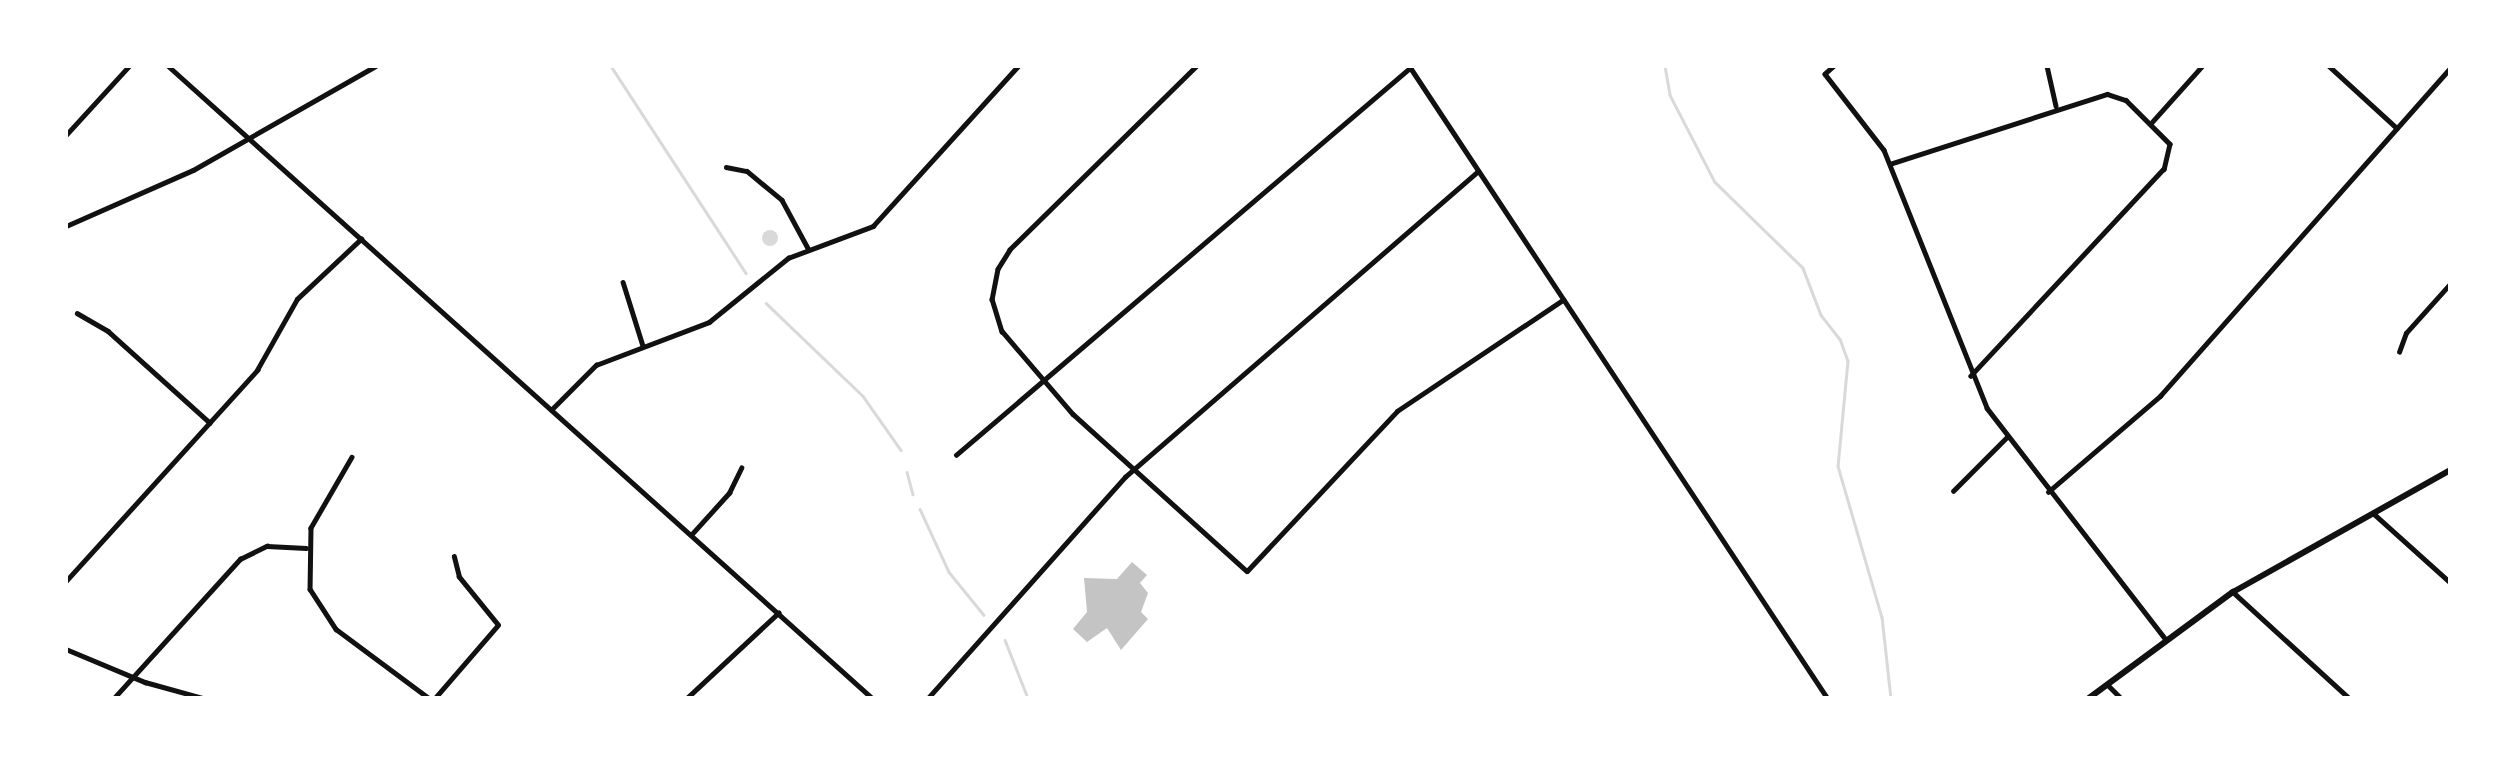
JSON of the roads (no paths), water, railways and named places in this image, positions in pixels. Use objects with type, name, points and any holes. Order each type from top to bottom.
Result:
[{"type":"main road","points":[[2089,698],[2233,592],[2449,470]]},
{"type":"street","points":[[66,135],[129,66]]},
{"type":"street","points":[[169,66],[872,698]]},
{"type":"street","points":[[66,226],[248,139],[375,66]]},
{"type":"street","points":[[551,410],[596,365],[720,316],[808,248],[880,220],[1018,66]]},
{"type":"street","points":[[1197,66],[1010,250],[995,277],[997,321],[1042,380],[1133,470],[1247,571],[1397,411],[1563,300]]},
{"type":"street","points":[[1833,66],[1825,74],[1875,134],[1890,164],[1971,376],[2006,438],[2166,640]]},
{"type":"street","points":[[2048,66],[2056,106]]},
{"type":"street","points":[[2152,122],[2202,66]]},
{"type":"street","points":[[2329,66],[2397,128]]},
{"type":"street","points":[[956,455],[1410,67],[1827,698]]},
{"type":"street","points":[[2048,492],[2160,396],[2449,68]]},
{"type":"street","points":[[1890,164],[2056,106],[2112,94],[2152,122],[2170,144],[2164,169],[1971,376]]},
{"type":"street","points":[[726,167],[747,171],[782,200],[808,248]]},
{"type":"street","points":[[928,698],[1133,470],[1478,171]]},
{"type":"street","points":[[66,581],[263,363],[297,299],[361,239]]},
{"type":"street","points":[[623,282],[643,346]]},
{"type":"street","points":[[2399,352],[2406,333],[2449,284]]},
{"type":"street","points":[[77,313],[108,331],[210,423]]},
{"type":"street","points":[[1954,491],[2006,438]]},
{"type":"street","points":[[352,457],[315,518],[306,548],[310,589],[323,616],[429,698]]},
{"type":"street","points":[[691,536],[741,468]]},
{"type":"street","points":[[2373,513],[2449,582]]},
{"type":"street","points":[[114,698],[240,559],[267,546],[306,548]]},
{"type":"street","points":[[435,698],[498,625],[458,577],[454,557]]},
{"type":"street","points":[[2233,592],[2349,698]]},
{"type":"street","points":[[687,698],[778,613]]},
{"type":"street","points":[[66,649],[94,656],[134,678],[203,698]]},
{"type":"street","points":[[2107,684],[2122,698]]},
{"type":"waterway","points":[[611,66],[746,273]]},
{"type":"waterway","points":[[1665,66],[1670,95],[1715,182],[1803,268],[1821,315],[1840,339],[1848,361],[1838,466],[1882,617],[1891,698]]},
{"type":"waterway","points":[[766,303],[863,396],[901,450]]},
{"type":"waterway","points":[[907,472],[913,494]]},
{"type":"waterway","points":[[920,509],[949,572],[984,615]]},
{"type":"waterway","points":[[1005,640],[1028,698]]}]
